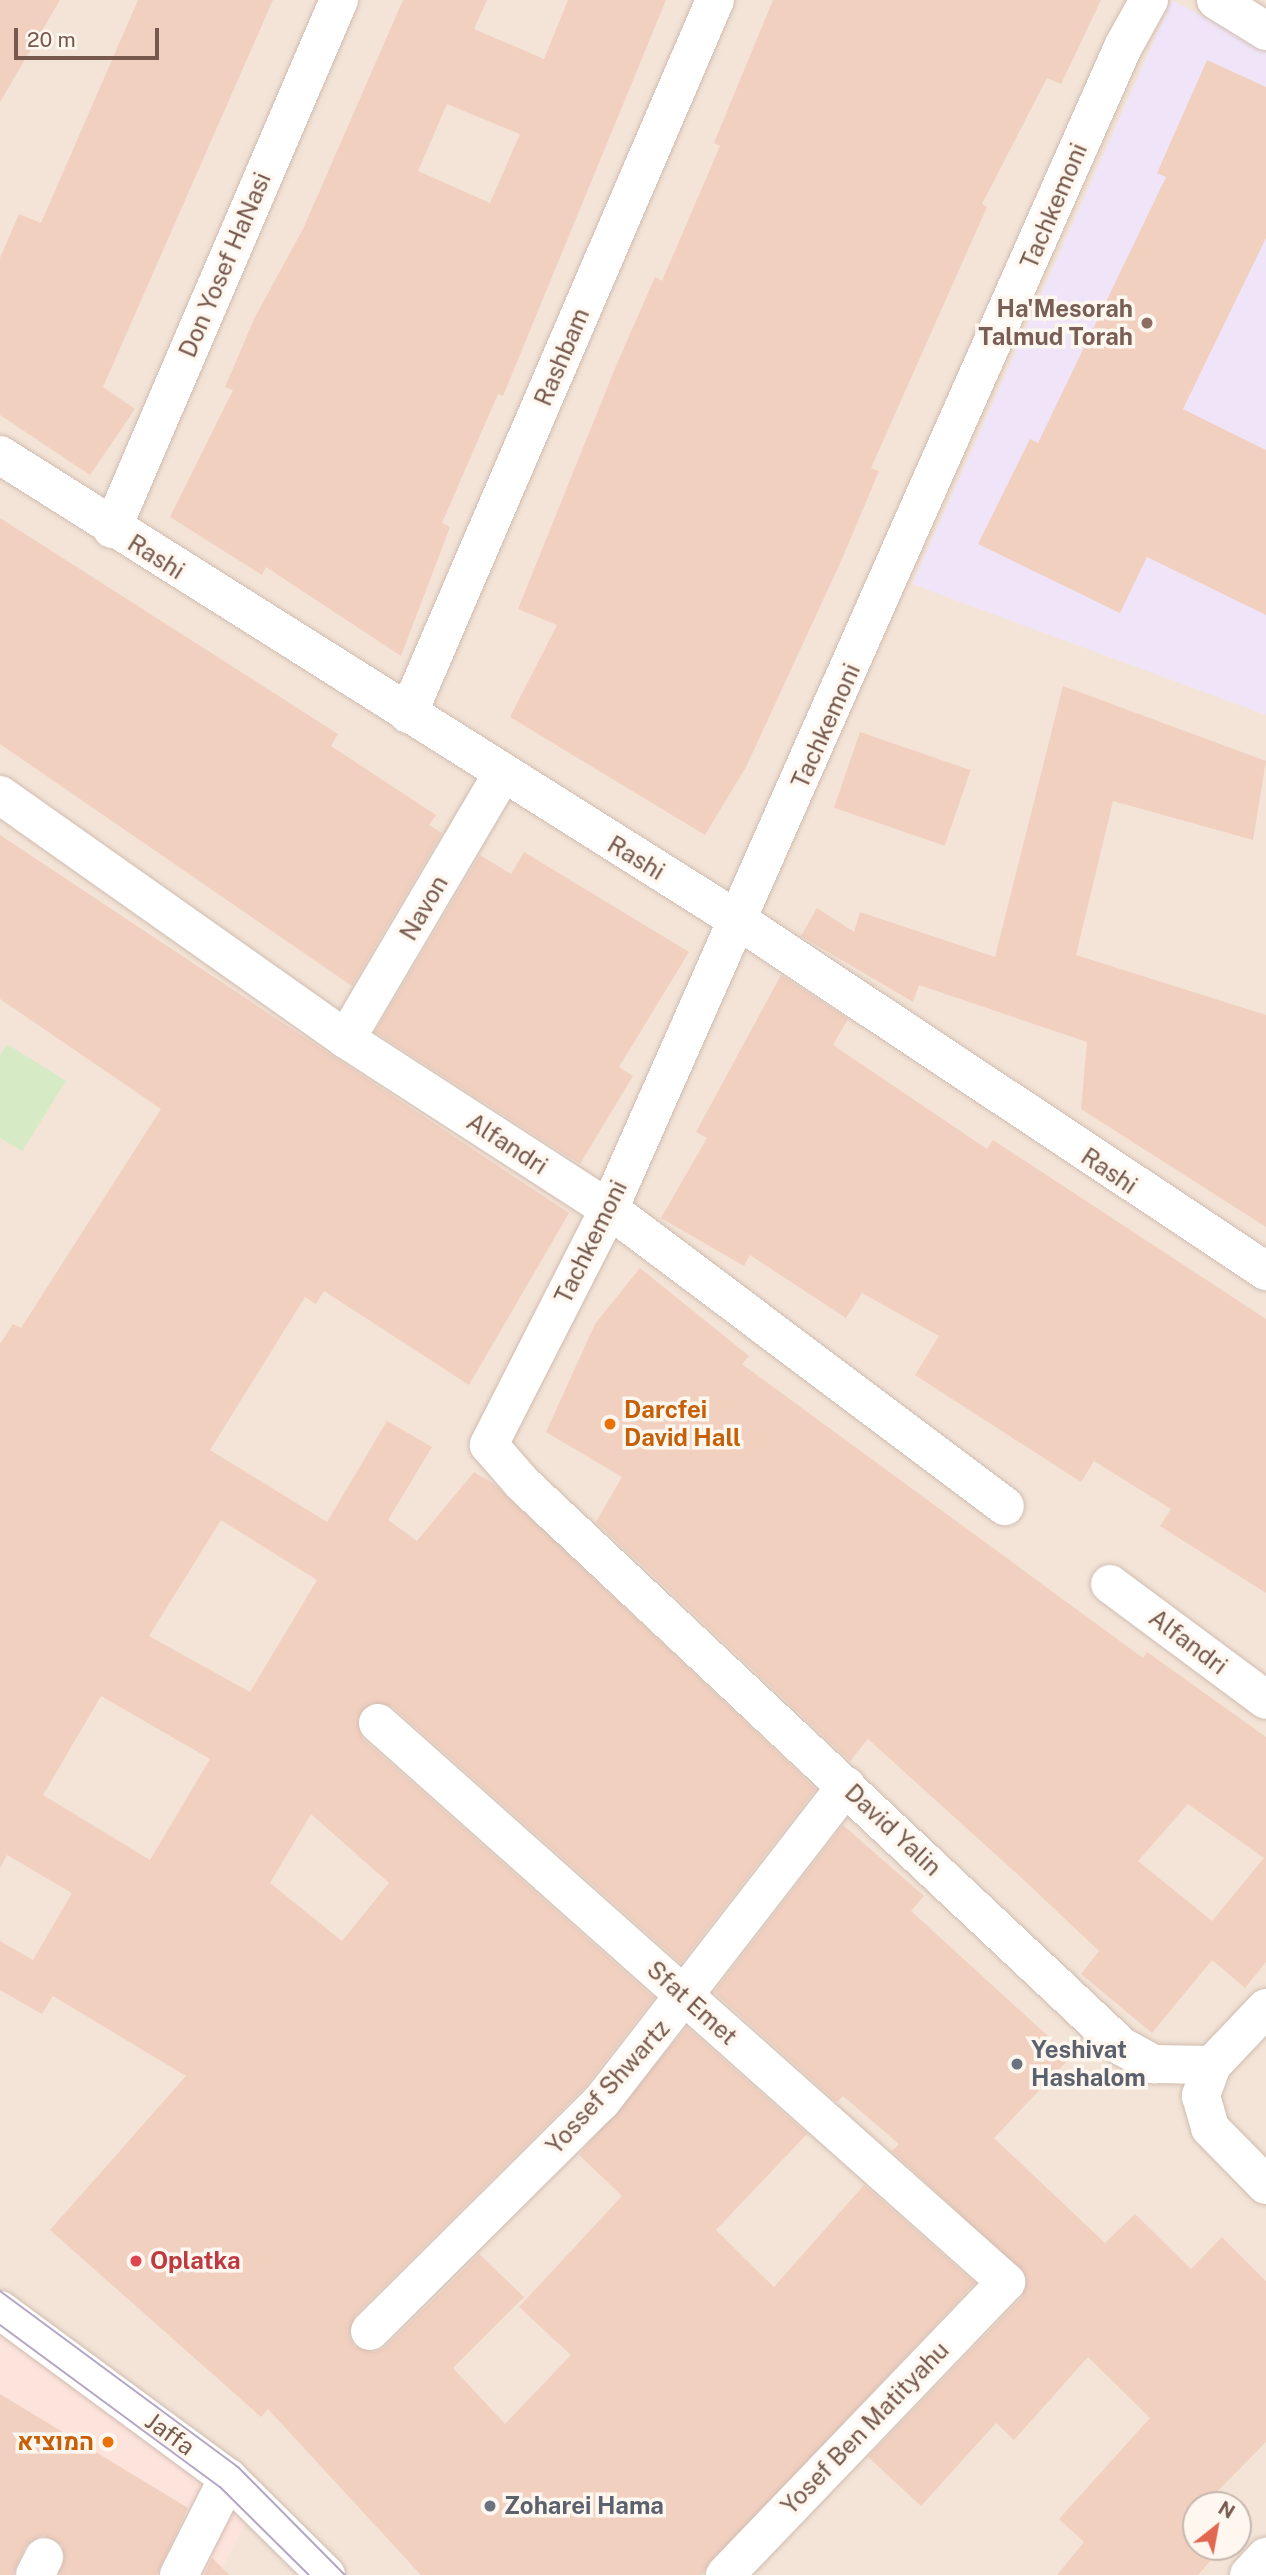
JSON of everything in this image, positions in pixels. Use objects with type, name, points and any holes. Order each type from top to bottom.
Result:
[{"type":"street","name":"Don Yosef HaNasi","points":[[112,529],[339,0]]},
{"type":"street","name":"Rashbam","points":[[408,714],[715,0]]},
{"type":"street","name":"Tachkemoni","points":[[489,1445],[609,1209],[739,921],[1123,47],[1149,0]]},
{"type":"street","points":[[1216,0],[1266,31]]},
{"type":"street","name":"Rashi","points":[[0,455],[501,776],[739,921],[1266,1271]]},
{"type":"street","name":"Navon","points":[[346,1040],[501,776]]},
{"type":"street","name":"Alfandri","points":[[0,795],[346,1040],[609,1209],[1005,1506]]},
{"type":"street","name":"David Yalin","points":[[489,1445],[523,1484],[1121,2046],[1154,2064],[1212,2065]]},
{"type":"street","name":"Alfandri","points":[[1110,1584],[1266,1700]]},
{"type":"street","name":"Sfat Emet","points":[[379,1723],[1006,2282]]},
{"type":"street","name":"Yossef Shwartz","points":[[370,2331],[601,2102],[686,1997],[846,1786]]},
{"type":"street","points":[[1266,2008],[1212,2065],[1203,2088],[1204,2114],[1222,2143],[1266,2185]]},
{"type":"street","name":"Yosef Ben Matityahu","points":[[725,2575],[1006,2282]]},
{"type":"street","name":"Jaffa","points":[[0,2310],[228,2478],[326,2575]]},
{"type":"street","points":[[179,2575],[228,2478]]},
{"type":"street","points":[[1249,2575],[1266,2557]]},
{"type":"shaded area","points":[[0,0],[1266,0],[1266,2575],[0,2575]]},
{"type":"shaded area","name":"Ha'Mesorah Talmud Torah","points":[[1172,0],[1266,50],[1266,715],[912,584]]},
{"type":"shaded area","points":[[0,2306],[256,2503],[219,2575],[0,2575]]},
{"type":"green space","points":[[7,1044],[66,1081],[22,1151],[0,1138],[0,1055]]},
{"type":"building","points":[[0,0],[60,0],[0,102]]},
{"type":"building","points":[[138,0],[273,0],[103,387],[135,409],[90,475],[0,415],[0,258],[19,214],[41,223]]},
{"type":"building","points":[[403,0],[487,0],[474,29],[544,59],[568,0],[666,0],[503,396],[498,394],[442,523],[450,527],[401,656],[266,567],[262,575],[170,517],[233,390],[225,387],[255,317],[303,229]],"holes":[[[447,104],[520,134],[490,203],[418,171]]]},
{"type":"building","points":[[773,0],[1101,0],[1061,84],[1047,78],[982,204],[987,207],[871,468],[879,471],[842,559],[746,767],[705,835],[510,717],[557,625],[518,609],[616,366],[655,277],[662,281],[720,146],[714,143]]},
{"type":"building","points":[[1207,60],[1266,87],[1266,238],[1183,409],[1266,450],[1266,615],[1147,557],[1120,613],[978,544],[1030,439],[1038,443],[1166,177],[1157,173]]},
{"type":"building","points":[[0,518],[338,734],[331,746],[436,815],[429,825],[442,833],[352,986],[0,744]]},
{"type":"building","points":[[1063,686],[1266,761],[1253,840],[1113,801],[1076,955],[1266,1015],[1266,1227],[1081,1109],[1087,1042],[919,985],[913,1002],[801,936],[817,908],[854,932],[860,912],[995,957]]},
{"type":"building","points":[[860,732],[971,770],[945,846],[834,808]]},
{"type":"building","points":[[0,835],[569,1213],[469,1385],[324,1291],[316,1304],[305,1297],[210,1450],[327,1522],[387,1421],[432,1447],[388,1520],[417,1541],[474,1472],[494,1484],[816,1789],[681,1963],[393,1707],[371,1703],[357,1719],[363,1739],[654,1998],[585,2087],[355,2315],[349,2336],[355,2347],[375,2352],[385,2347],[479,2254],[524,2297],[453,2368],[505,2424],[571,2355],[519,2307],[622,2196],[579,2155],[687,2027],[807,2134],[716,2230],[774,2287],[864,2185],[975,2283],[701,2575],[421,2575],[268,2409],[261,2417],[50,2230],[186,2076],[53,1996],[42,2014],[0,1990],[0,1941],[33,1960],[72,1893],[7,1855],[0,1868],[0,1344],[13,1324],[21,1328],[161,1109],[0,999]],"holes":[[[221,1520],[317,1580],[250,1692],[149,1636]],[[101,1696],[210,1759],[150,1860],[43,1795]],[[311,1814],[389,1883],[342,1941],[270,1883]]]},
{"type":"building","points":[[524,852],[689,952],[619,1067],[633,1076],[580,1164],[375,1032],[480,855],[511,874]]},
{"type":"building","points":[[781,975],[848,1019],[833,1045],[987,1149],[993,1140],[1266,1319],[1266,1593],[1160,1526],[1171,1509],[1094,1461],[1081,1482],[915,1375],[939,1336],[862,1293],[846,1318],[750,1255],[744,1266],[661,1218],[707,1138],[696,1132]]},
{"type":"building","points":[[640,1268],[749,1356],[742,1364],[1143,1658],[1147,1652],[1266,1737],[1266,1962],[1245,1988],[1212,1960],[1152,2033],[1081,1974],[1099,1951],[1026,1882],[868,1739],[850,1761],[596,1522],[622,1477],[546,1432],[595,1324]],"holes":[[[1188,1804],[1264,1858],[1212,1921],[1138,1861]]]},
{"type":"building","points":[[843,1825],[924,1896],[911,1911],[1071,2057],[994,2138],[1105,2243],[1135,2214],[1191,2269],[1222,2237],[1266,2281],[1266,2442],[1218,2491],[1182,2491],[1182,2561],[1210,2561],[1198,2575],[1057,2575],[1084,2542],[1059,2519],[1150,2418],[1088,2357],[1014,2440],[996,2423],[921,2506],[868,2457],[1022,2297],[1027,2276],[892,2151],[899,2144],[843,2096],[837,2102],[714,1992]]},
{"type":"building","points":[[0,2394],[188,2508],[157,2575],[59,2575],[63,2546],[43,2535],[25,2547],[13,2575],[0,2575]]},
{"type":"building","points":[[212,2558],[230,2575],[204,2575]]},
{"type":"tram line","points":[[0,2291],[238,2467],[345,2575]]},
{"type":"tram line","points":[[0,2325],[220,2487],[309,2575]]},
{"type":"place","name":"Ha'Mesorah Talmud Torah","points":[[1147,323]]},
{"type":"place","name":"Darcfei David Hall","points":[[610,1424]]},
{"type":"place","name":"Yeshivat Hashalom","points":[[1017,2064]]},
{"type":"place","name":"Oplatka","points":[[136,2261]]},
{"type":"place","name":"המוציא","points":[[108,2442]]},
{"type":"place","name":"Zoharei Hama","points":[[490,2506]]}]
